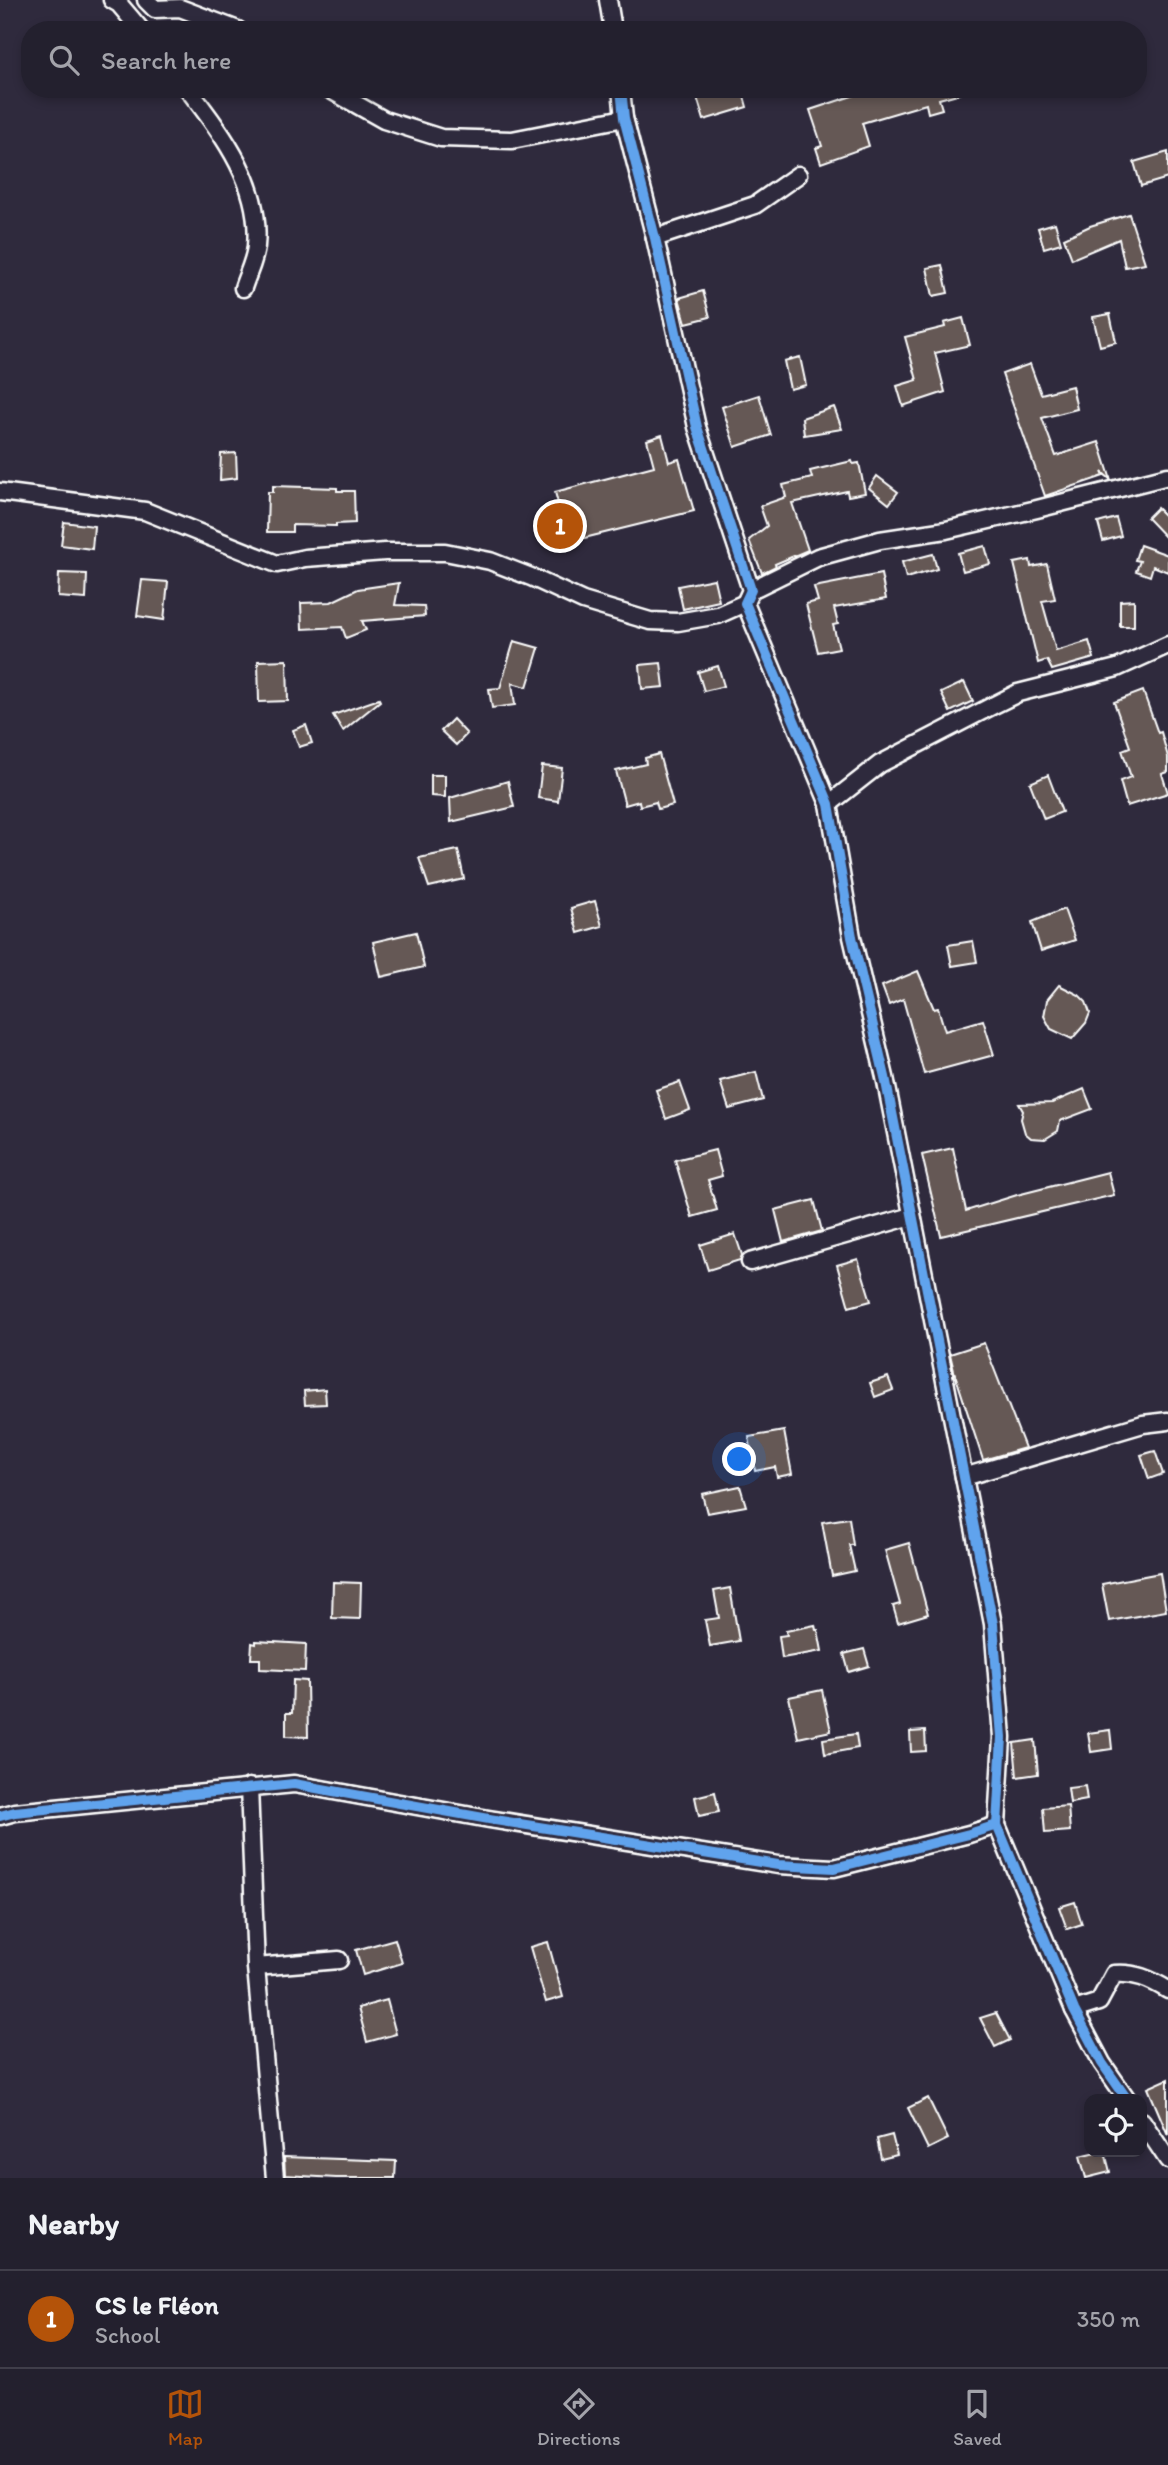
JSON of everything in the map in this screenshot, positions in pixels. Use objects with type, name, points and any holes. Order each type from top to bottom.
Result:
[{"type":"street","points":[[112,0],[133,21]]},
{"type":"street","points":[[146,0],[155,9],[180,8],[214,21]]},
{"type":"street","points":[[608,0],[612,21]]},
{"type":"street","points":[[194,98],[238,160],[254,199],[256,247],[243,288]]},
{"type":"street","points":[[345,98],[384,120],[441,138],[512,139],[624,118]]},
{"type":"street","points":[[622,98],[624,118],[655,238],[697,427],[748,597],[829,804],[852,937],[885,1077],[993,1624],[1002,1737],[997,1825],[1074,2010],[1102,2063],[1124,2094]]},
{"type":"street","points":[[655,238],[755,205],[798,175]]},
{"type":"street","points":[[0,492],[145,511],[277,564],[305,558],[385,552],[445,552],[490,561],[583,601],[650,621],[678,622],[718,615],[818,557],[880,540],[946,530],[1037,509],[1168,476]]},
{"type":"street","points":[[829,804],[880,764],[992,706],[1018,694],[1117,668],[1168,645]]},
{"type":"street","points":[[750,1262],[912,1216]]},
{"type":"street","points":[[964,1477],[1143,1424],[1168,1421]]},
{"type":"street","points":[[0,1816],[15,1812],[294,1784],[778,1865],[834,1868],[997,1825]]},
{"type":"street","points":[[249,1787],[256,1967],[275,2178]]},
{"type":"street","points":[[256,1967],[339,1960]]},
{"type":"street","points":[[1074,2010],[1099,2002],[1114,1974],[1129,1972],[1152,1980],[1168,1990]]},
{"type":"street","points":[[1147,2128],[1168,2160]]},
{"type":"building","points":[[697,98],[744,98],[747,107],[704,120]]},
{"type":"building","points":[[846,98],[943,98],[939,99],[942,109],[928,113],[926,104],[862,123],[869,146],[821,163],[816,148],[822,146],[810,110]]},
{"type":"building","points":[[1168,152],[1168,178],[1141,186],[1134,162]]},
{"type":"building","points":[[1129,214],[1145,263],[1125,267],[1119,239],[1072,259],[1064,238],[1090,226]]},
{"type":"building","points":[[1055,223],[1061,243],[1044,248],[1038,228]]},
{"type":"building","points":[[942,265],[948,293],[933,296],[927,268]]},
{"type":"building","points":[[703,291],[710,317],[686,323],[679,298]]},
{"type":"building","points":[[1110,314],[1116,342],[1100,346],[1093,317]]},
{"type":"building","points":[[963,318],[970,345],[935,353],[945,392],[903,406],[897,386],[917,380],[905,337],[945,327],[944,323]]},
{"type":"building","points":[[800,357],[806,385],[790,389],[784,361]]},
{"type":"building","points":[[1030,364],[1041,394],[1072,386],[1077,409],[1042,418],[1056,456],[1099,442],[1111,480],[1102,472],[1104,476],[1045,496],[1002,374]]},
{"type":"building","points":[[759,395],[771,435],[735,447],[722,407]]},
{"type":"building","points":[[834,407],[842,429],[804,435],[802,418]]},
{"type":"building","points":[[662,435],[669,462],[679,459],[694,511],[568,542],[555,492],[654,466],[647,440]]},
{"type":"building","points":[[236,453],[237,478],[220,480],[221,454]]},
{"type":"building","points":[[852,461],[853,464],[859,463],[865,493],[848,496],[847,491],[792,503],[808,550],[775,564],[776,566],[762,573],[749,540],[767,526],[760,506],[786,497],[783,485],[812,478],[810,471]]},
{"type":"building","points":[[877,476],[898,492],[889,504],[869,488]]},
{"type":"building","points":[[273,486],[354,491],[355,523],[336,526],[292,525],[292,532],[267,532],[268,492],[273,492]]},
{"type":"building","points":[[1157,508],[1168,519],[1168,540],[1147,518]]},
{"type":"building","points":[[1116,518],[1121,536],[1103,541],[1098,523]]},
{"type":"building","points":[[64,522],[94,526],[92,549],[61,545]]},
{"type":"building","points":[[1140,545],[1168,555],[1168,572],[1153,566],[1150,576],[1136,571],[1140,561],[1135,560]]},
{"type":"building","points":[[985,546],[990,564],[963,571],[958,553]]},
{"type":"building","points":[[933,554],[937,569],[906,578],[902,562]]},
{"type":"building","points":[[1030,560],[1031,567],[1047,564],[1055,599],[1042,601],[1056,651],[1089,641],[1094,658],[1052,670],[1047,660],[1038,663],[1014,563]]},
{"type":"building","points":[[59,573],[87,574],[86,599],[58,597]]},
{"type":"building","points":[[881,574],[886,599],[834,608],[838,624],[833,625],[839,648],[818,652],[806,604],[818,601],[814,587]]},
{"type":"building","points":[[714,579],[719,601],[683,609],[678,586]]},
{"type":"building","points":[[142,580],[168,582],[164,620],[137,616]]},
{"type":"building","points":[[399,583],[395,605],[424,606],[425,616],[362,621],[366,630],[346,638],[342,627],[302,629],[301,603],[331,602],[358,589]]},
{"type":"building","points":[[1134,600],[1134,626],[1120,626],[1120,601]]},
{"type":"building","points":[[514,641],[539,648],[527,687],[512,683],[515,705],[492,708],[489,689],[500,688]]},
{"type":"building","points":[[287,660],[288,701],[259,702],[258,661]]},
{"type":"building","points":[[661,663],[664,687],[642,689],[640,665]]},
{"type":"building","points":[[718,666],[724,686],[704,691],[698,672]]},
{"type":"building","points":[[964,682],[973,701],[950,712],[941,693]]},
{"type":"building","points":[[1143,691],[1158,733],[1161,732],[1168,757],[1168,772],[1162,774],[1168,793],[1127,806],[1120,781],[1131,777],[1122,750],[1130,747],[1114,702]]},
{"type":"building","points":[[379,699],[380,701],[343,731],[333,715]]},
{"type":"building","points":[[453,719],[467,734],[456,745],[441,731]]},
{"type":"building","points":[[306,725],[312,743],[299,747],[293,730]]},
{"type":"building","points":[[659,754],[673,805],[658,809],[656,802],[640,806],[639,801],[625,805],[616,771],[646,764],[645,758]]},
{"type":"building","points":[[542,766],[562,768],[558,801],[538,798]]},
{"type":"building","points":[[431,775],[445,775],[445,797],[431,796]]},
{"type":"building","points":[[1048,775],[1062,812],[1044,819],[1030,783]]},
{"type":"building","points":[[508,781],[514,807],[451,822],[450,798]]},
{"type":"building","points":[[458,850],[464,879],[429,887],[419,858]]},
{"type":"building","points":[[595,901],[602,926],[578,933],[571,908]]},
{"type":"building","points":[[1064,909],[1075,940],[1041,951],[1032,922]]},
{"type":"building","points":[[416,932],[424,967],[381,977],[373,942]]},
{"type":"building","points":[[973,941],[977,962],[952,966],[948,945]]},
{"type":"building","points":[[918,971],[934,1009],[938,1008],[945,1031],[983,1020],[994,1055],[924,1074],[903,999],[889,1005],[882,986]]},
{"type":"building","points":[[1059,985],[1079,995],[1086,1002],[1090,1013],[1086,1023],[1072,1039],[1051,1029],[1044,1016],[1047,1000]]},
{"type":"building","points":[[756,1072],[763,1100],[729,1109],[720,1081]]},
{"type":"building","points":[[680,1082],[690,1110],[666,1119],[656,1090]]},
{"type":"building","points":[[1084,1089],[1092,1109],[1060,1121],[1058,1131],[1045,1139],[1031,1138],[1025,1133],[1021,1119],[1023,1111],[1019,1104],[1052,1103]]},
{"type":"building","points":[[953,1148],[966,1211],[1108,1172],[1114,1195],[941,1236],[922,1155]]},
{"type":"building","points":[[715,1150],[722,1176],[708,1180],[717,1210],[692,1217],[675,1160]]},
{"type":"building","points":[[814,1200],[822,1231],[783,1242],[775,1210]]},
{"type":"building","points":[[735,1234],[742,1255],[740,1260],[708,1270],[700,1245]]},
{"type":"building","points":[[858,1259],[871,1301],[849,1307],[837,1265]]},
{"type":"building","points":[[984,1343],[1025,1448],[983,1460],[950,1354]]},
{"type":"building","points":[[888,1377],[893,1390],[875,1397],[870,1383]]},
{"type":"building","points":[[325,1389],[326,1404],[305,1405],[304,1391]]},
{"type":"building","points":[[784,1431],[792,1474],[777,1477],[775,1467],[755,1471],[749,1437]]},
{"type":"building","points":[[1155,1451],[1163,1474],[1149,1479],[1141,1455]]},
{"type":"building","points":[[740,1486],[746,1506],[707,1513],[702,1494]]},
{"type":"building","points":[[849,1518],[853,1545],[849,1545],[855,1571],[832,1576],[822,1522]]},
{"type":"building","points":[[909,1543],[928,1614],[898,1623],[893,1606],[900,1604],[885,1550]]},
{"type":"building","points":[[1160,1573],[1166,1611],[1109,1621],[1102,1584]]},
{"type":"building","points":[[333,1582],[361,1583],[360,1619],[332,1618]]},
{"type":"building","points":[[730,1588],[739,1641],[710,1646],[705,1620],[719,1618],[714,1591]]},
{"type":"building","points":[[815,1625],[822,1651],[782,1658],[779,1636],[787,1635],[786,1631]]},
{"type":"building","points":[[256,1641],[306,1644],[305,1671],[260,1669],[260,1659],[251,1659],[252,1643],[256,1644]]},
{"type":"building","points":[[864,1649],[869,1666],[849,1672],[844,1654]]},
{"type":"building","points":[[293,1680],[307,1681],[308,1737],[286,1736],[286,1713],[292,1713]]},
{"type":"building","points":[[822,1690],[831,1731],[798,1738],[789,1697]]},
{"type":"building","points":[[1110,1730],[1112,1749],[1091,1752],[1088,1733]]},
{"type":"building","points":[[925,1731],[926,1751],[911,1752],[910,1732]]},
{"type":"building","points":[[856,1734],[858,1748],[825,1754],[823,1739]]},
{"type":"building","points":[[1035,1740],[1038,1774],[1017,1777],[1014,1743]]},
{"type":"building","points":[[1085,1786],[1087,1800],[1070,1803],[1068,1788]]},
{"type":"building","points":[[715,1792],[719,1812],[699,1816],[695,1797]]},
{"type":"building","points":[[1068,1806],[1070,1831],[1045,1833],[1043,1808]]},
{"type":"building","points":[[1075,1902],[1082,1924],[1067,1929],[1059,1907]]},
{"type":"building","points":[[395,1939],[402,1963],[363,1975],[356,1950]]},
{"type":"building","points":[[548,1942],[563,1997],[546,2002],[530,1947]]},
{"type":"building","points":[[387,2000],[396,2034],[367,2042],[358,2008]]},
{"type":"building","points":[[996,2013],[1010,2040],[995,2047],[980,2018]]},
{"type":"building","points":[[1168,2079],[1168,2135],[1148,2088]]},
{"type":"building","points":[[928,2098],[948,2139],[928,2149],[908,2108]]},
{"type":"building","points":[[892,2135],[897,2155],[881,2159],[877,2139]]},
{"type":"building","points":[[1080,2156],[1106,2157],[1110,2172],[1086,2178]]},
{"type":"building","points":[[284,2157],[396,2161],[395,2178],[285,2175]]},
{"type":"cycle path","points":[[622,98],[624,118],[655,238],[697,427],[751,590],[745,603],[829,804],[852,937],[885,1077],[993,1624],[1002,1737],[997,1825],[1074,2010],[1102,2063],[1124,2094]]},
{"type":"cycle path","points":[[0,1816],[15,1812],[294,1784],[489,1819],[778,1865],[834,1868],[997,1825]]},
{"type":"place","name":"CS le Fléon","points":[[560,526]]}]
